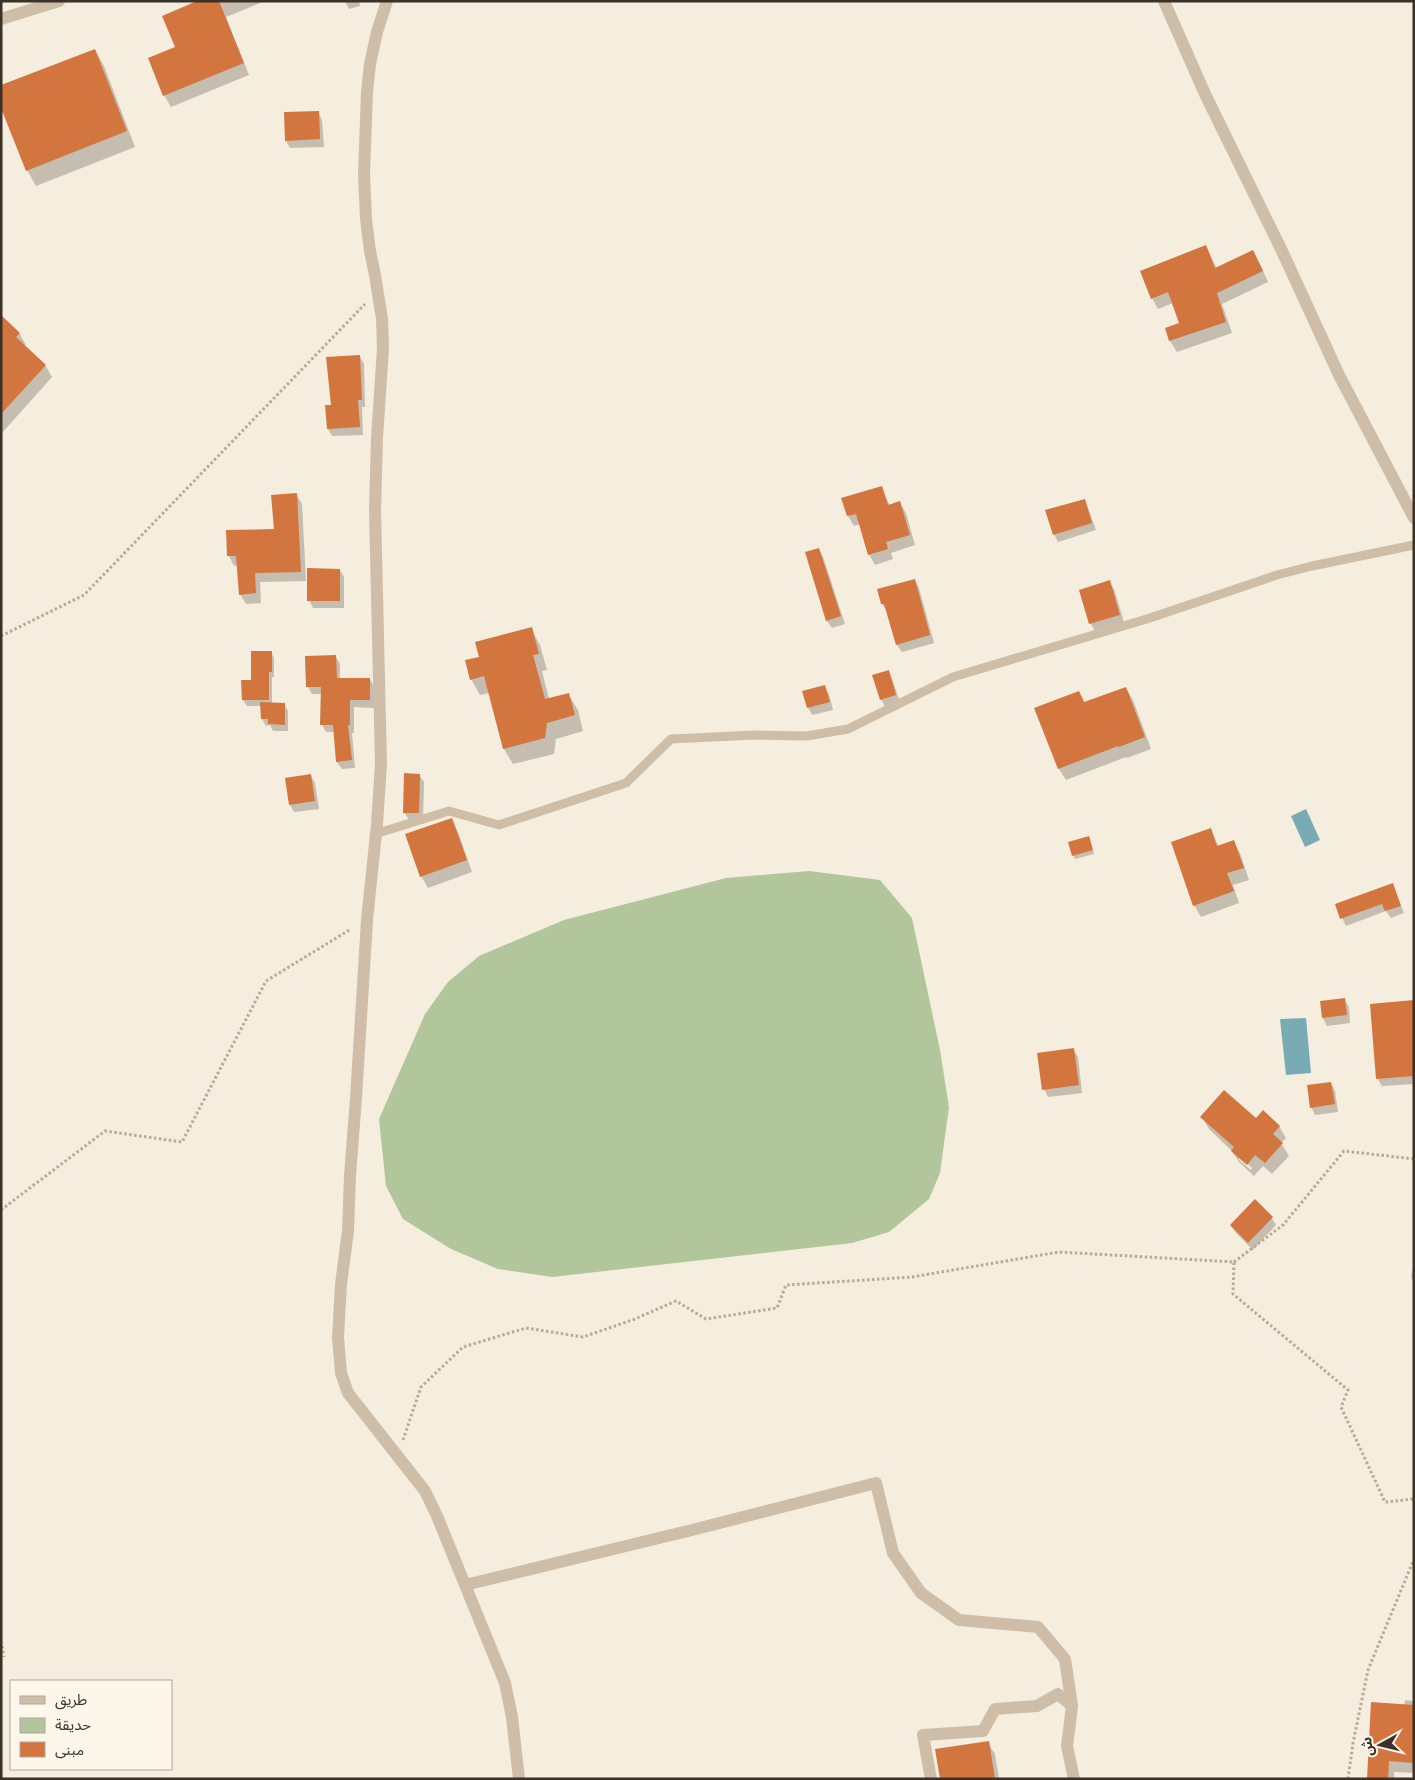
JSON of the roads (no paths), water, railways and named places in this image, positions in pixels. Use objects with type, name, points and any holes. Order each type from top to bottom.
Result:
[{"type":"street","points":[[1,19],[59,1]]},
{"type":"street","points":[[387,1],[377,32],[370,64],[364,174],[368,235],[382,319],[384,348],[376,438],[380,764],[367,920],[348,1231],[341,1284],[338,1337],[341,1373],[348,1393],[425,1491],[465,1585],[504,1683],[512,1717],[519,1779]]},
{"type":"street","points":[[1164,1],[1205,94],[1282,251],[1339,376],[1414,518]]},
{"type":"street","points":[[465,1585],[876,1483],[893,1553],[921,1593],[959,1620],[1038,1627],[1065,1659],[1072,1706],[1067,1746],[1074,1779]]},
{"type":"street","points":[[931,1779],[922,1735],[983,1731],[995,1709],[1036,1706],[1058,1694],[1072,1706]]},
{"type":"lane","points":[[375,834],[449,811],[499,825],[626,783],[671,739],[755,735],[807,736],[848,729],[953,676],[1150,618],[1277,575],[1414,545]]},
{"type":"water","points":[[1306,809],[1320,840],[1305,847],[1291,816]]},
{"type":"water","points":[[1306,1018],[1311,1073],[1286,1075],[1280,1019]]}]
